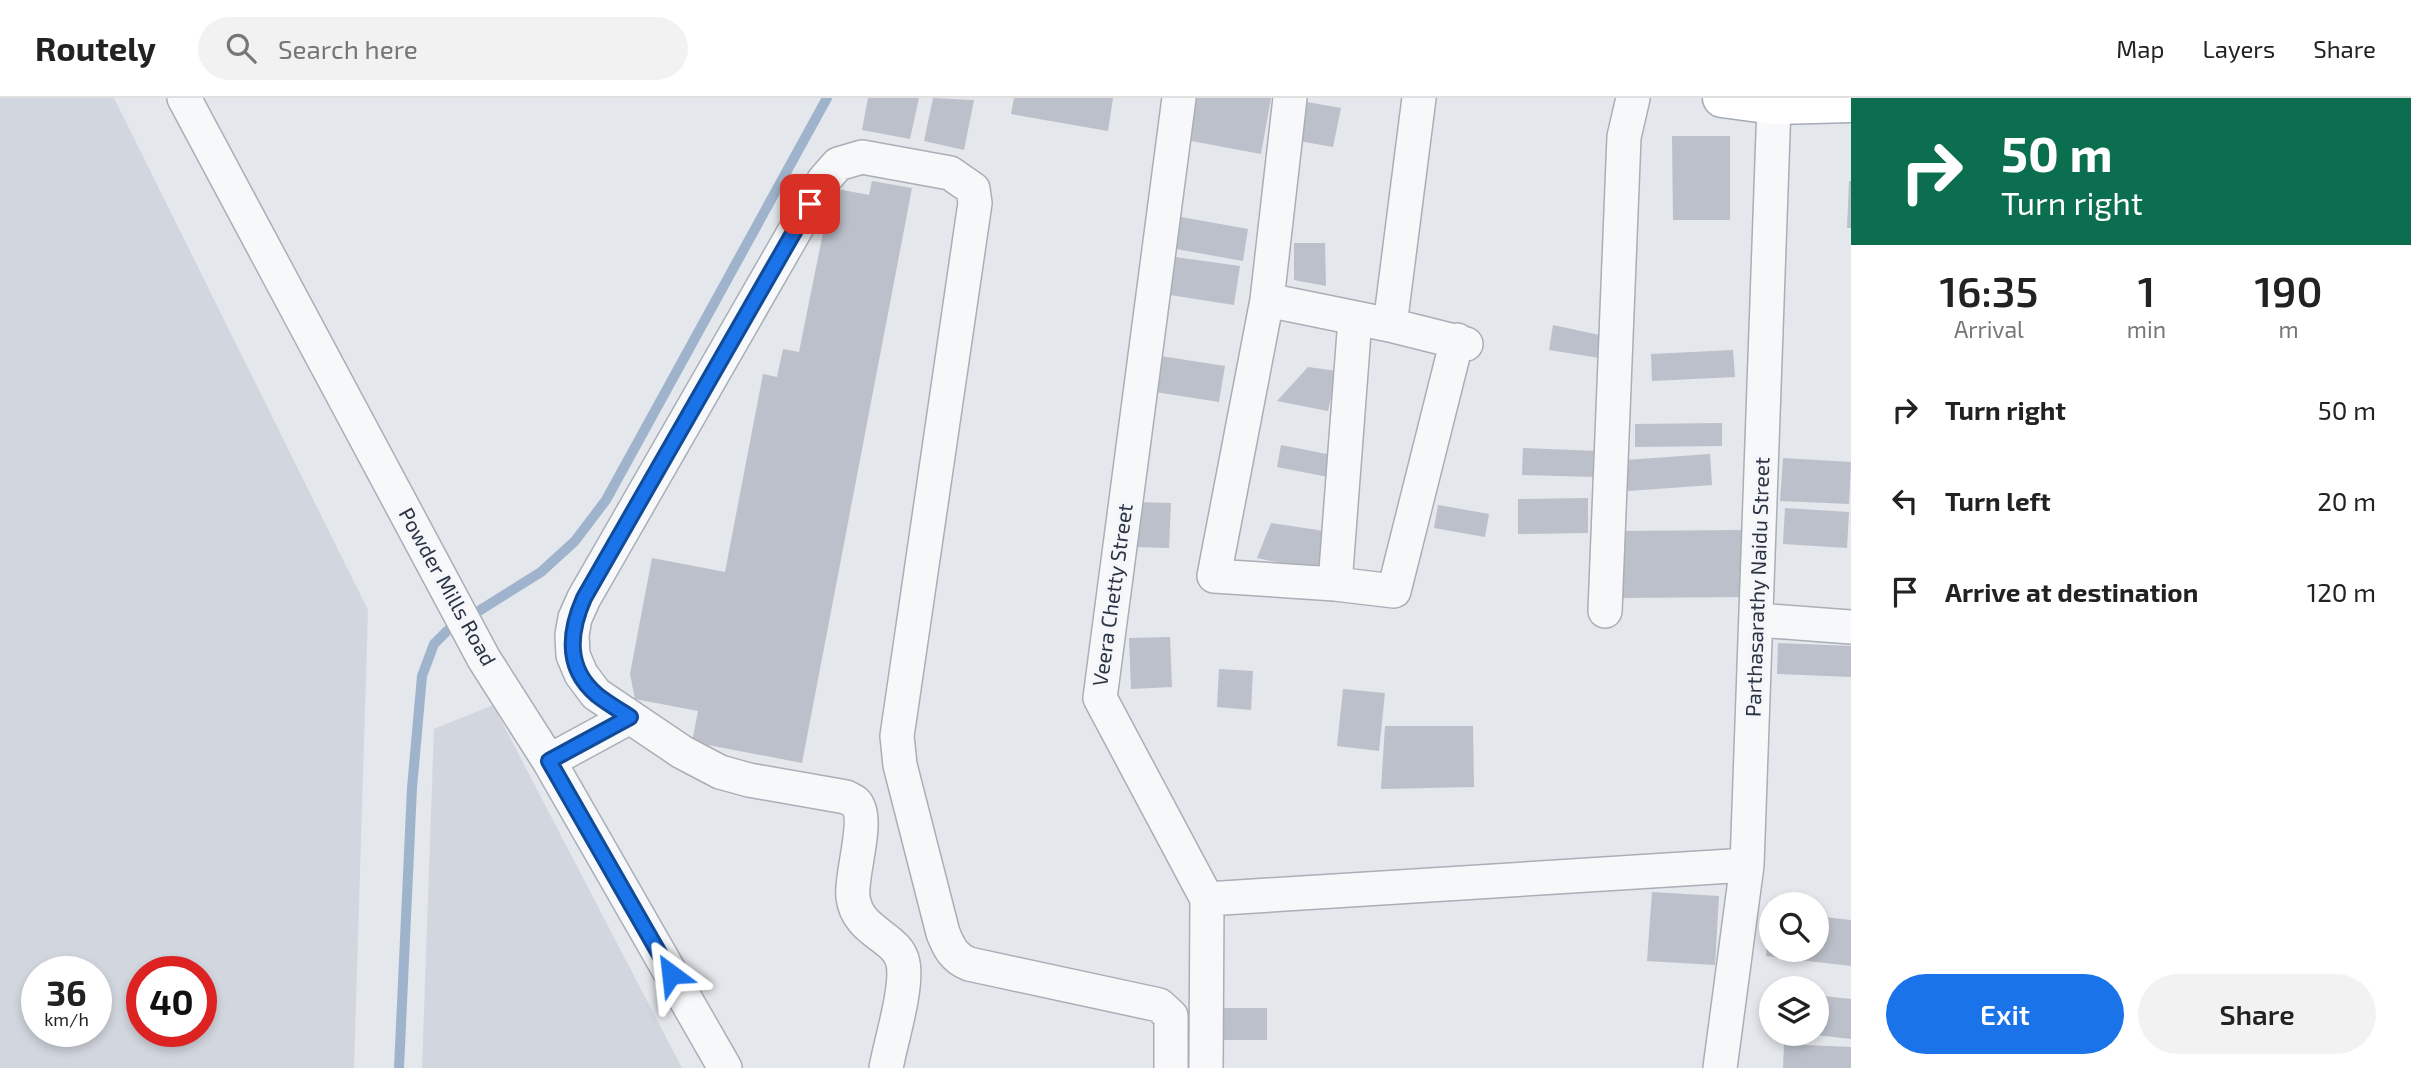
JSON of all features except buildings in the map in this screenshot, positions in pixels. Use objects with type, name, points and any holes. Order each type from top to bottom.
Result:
[{"type":"main road","points":[[1722,98],[1774,105],[1851,103]]},
{"type":"street","name":"Powder Mills Road","points":[[184,98],[484,659],[549,761],[725,1068]]},
{"type":"street","name":"Veera Chetty Street","points":[[1179,98],[1100,698],[1207,899],[1206,1068]]},
{"type":"street","points":[[1267,300],[1461,342],[1394,591],[1214,576],[1267,300],[1290,98]]},
{"type":"street","points":[[1390,325],[1419,98]]},
{"type":"street","points":[[1605,611],[1624,137],[1633,98]]},
{"type":"street","name":"Parthasarathy Naidu Street","points":[[1720,1068],[1747,864],[1774,105]]},
{"type":"street","points":[[886,1068],[905,974],[901,954],[866,925],[856,910],[853,878],[861,814],[856,803],[846,797],[749,780],[720,772],[682,752],[596,694],[581,674],[573,654],[572,635],[575,618],[584,598],[824,180],[838,163],[862,157],[950,173],[973,189],[975,203],[897,736],[900,765],[943,933],[958,960],[969,964],[1159,1005],[1171,1016],[1171,1068]]},
{"type":"street","points":[[1335,584],[1355,319]]},
{"type":"street","points":[[1757,620],[1851,627]]},
{"type":"street","points":[[549,761],[630,717]]},
{"type":"street","points":[[1207,899],[1747,864]]},
{"type":"shaded area","points":[[0,98],[114,98],[368,610],[354,1068],[0,1068]]},
{"type":"shaded area","points":[[493,705],[682,1068],[422,1068],[434,729]]},
{"type":"waterway","points":[[399,1068],[412,788],[422,676],[434,644],[447,631],[541,572],[575,541],[606,500],[827,98]]},
{"type":"route","points":[[671,974],[549,761],[630,717],[596,694],[581,674],[573,654],[575,618],[810,204]]}]
